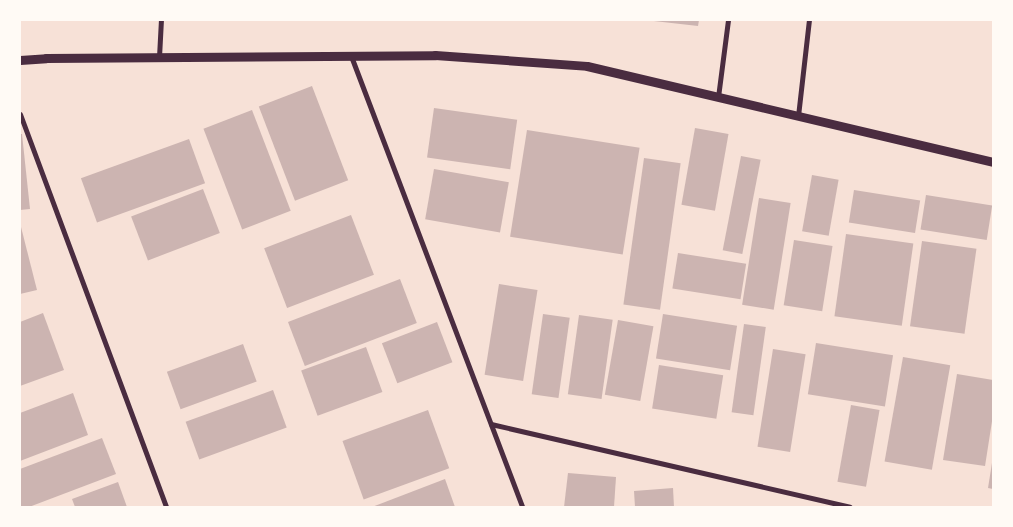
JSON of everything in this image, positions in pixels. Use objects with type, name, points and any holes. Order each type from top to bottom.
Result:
[{"type":"street","points":[[159,57],[161,20]]},
{"type":"street","points":[[718,97],[728,20]]},
{"type":"street","points":[[798,116],[809,20]]},
{"type":"street","points":[[20,60],[46,58],[435,55],[587,66],[993,162]]},
{"type":"street","points":[[351,56],[522,507]]},
{"type":"street","points":[[20,114],[166,507]]},
{"type":"street","points":[[491,424],[850,507]]},
{"type":"building","points":[[645,20],[699,20],[698,26]]},
{"type":"building","points":[[312,86],[348,180],[295,201],[259,106]]},
{"type":"building","points":[[434,108],[517,120],[510,169],[427,158]]},
{"type":"building","points":[[252,110],[291,211],[242,229],[203,129]]},
{"type":"building","points":[[695,128],[728,134],[715,211],[681,205]]},
{"type":"building","points":[[527,130],[640,148],[623,255],[510,237]]},
{"type":"building","points":[[20,134],[22,134],[30,209],[20,210]]},
{"type":"building","points":[[189,139],[205,183],[97,222],[81,178]]},
{"type":"building","points":[[741,156],[761,160],[742,254],[723,250]]},
{"type":"building","points":[[644,158],[681,163],[660,310],[623,305]]},
{"type":"building","points":[[434,169],[509,182],[500,232],[425,219]]},
{"type":"building","points":[[812,175],[839,180],[829,236],[802,231]]},
{"type":"building","points":[[203,189],[220,233],[148,260],[131,217]]},
{"type":"building","points":[[854,190],[920,200],[915,233],[849,223]]},
{"type":"building","points":[[926,195],[992,205],[987,240],[921,230]]},
{"type":"building","points":[[759,198],[791,203],[774,310],[742,305]]},
{"type":"building","points":[[351,215],[374,275],[287,308],[264,248]]},
{"type":"building","points":[[20,223],[37,290],[20,294]]},
{"type":"building","points":[[846,234],[913,243],[902,326],[834,316]]},
{"type":"building","points":[[794,240],[833,246],[822,311],[784,305]]},
{"type":"building","points":[[922,241],[976,249],[964,334],[910,326]]},
{"type":"building","points":[[678,253],[746,264],[741,299],[672,289]]},
{"type":"building","points":[[400,279],[417,323],[305,366],[288,322]]},
{"type":"building","points":[[499,284],[538,290],[523,381],[485,375]]},
{"type":"building","points":[[43,313],[64,370],[20,386],[20,322]]},
{"type":"building","points":[[543,314],[570,318],[558,398],[532,394]]},
{"type":"building","points":[[663,314],[737,326],[730,370],[656,358]]},
{"type":"building","points":[[579,315],[613,320],[602,399],[568,394]]},
{"type":"building","points":[[618,320],[653,326],[640,401],[605,395]]},
{"type":"building","points":[[437,322],[452,362],[397,383],[382,343]]},
{"type":"building","points":[[744,324],[766,327],[753,415],[732,412]]},
{"type":"building","points":[[816,343],[893,355],[885,407],[808,394]]},
{"type":"building","points":[[243,344],[257,382],[181,409],[167,372]]},
{"type":"building","points":[[366,347],[382,392],[318,416],[301,371]]},
{"type":"building","points":[[773,349],[806,354],[790,452],[758,447]]},
{"type":"building","points":[[903,357],[950,365],[932,470],[885,461]]},
{"type":"building","points":[[659,365],[723,375],[716,419],[652,408]]},
{"type":"building","points":[[957,374],[993,380],[993,415],[985,466],[943,460]]},
{"type":"building","points":[[273,390],[287,428],[199,459],[186,422]]},
{"type":"building","points":[[73,393],[88,435],[20,461],[20,413]]},
{"type":"building","points":[[851,405],[880,410],[866,487],[837,482]]},
{"type":"building","points":[[428,410],[449,468],[364,499],[342,441]]},
{"type":"building","points":[[102,438],[116,474],[29,507],[20,507],[20,469]]},
{"type":"building","points":[[993,463],[993,489],[988,488]]},
{"type":"building","points":[[568,473],[616,477],[614,507],[564,507]]},
{"type":"building","points":[[445,479],[455,507],[372,507]]},
{"type":"building","points":[[118,482],[127,507],[75,507],[72,499]]},
{"type":"building","points":[[673,488],[674,507],[635,507],[634,491]]}]
